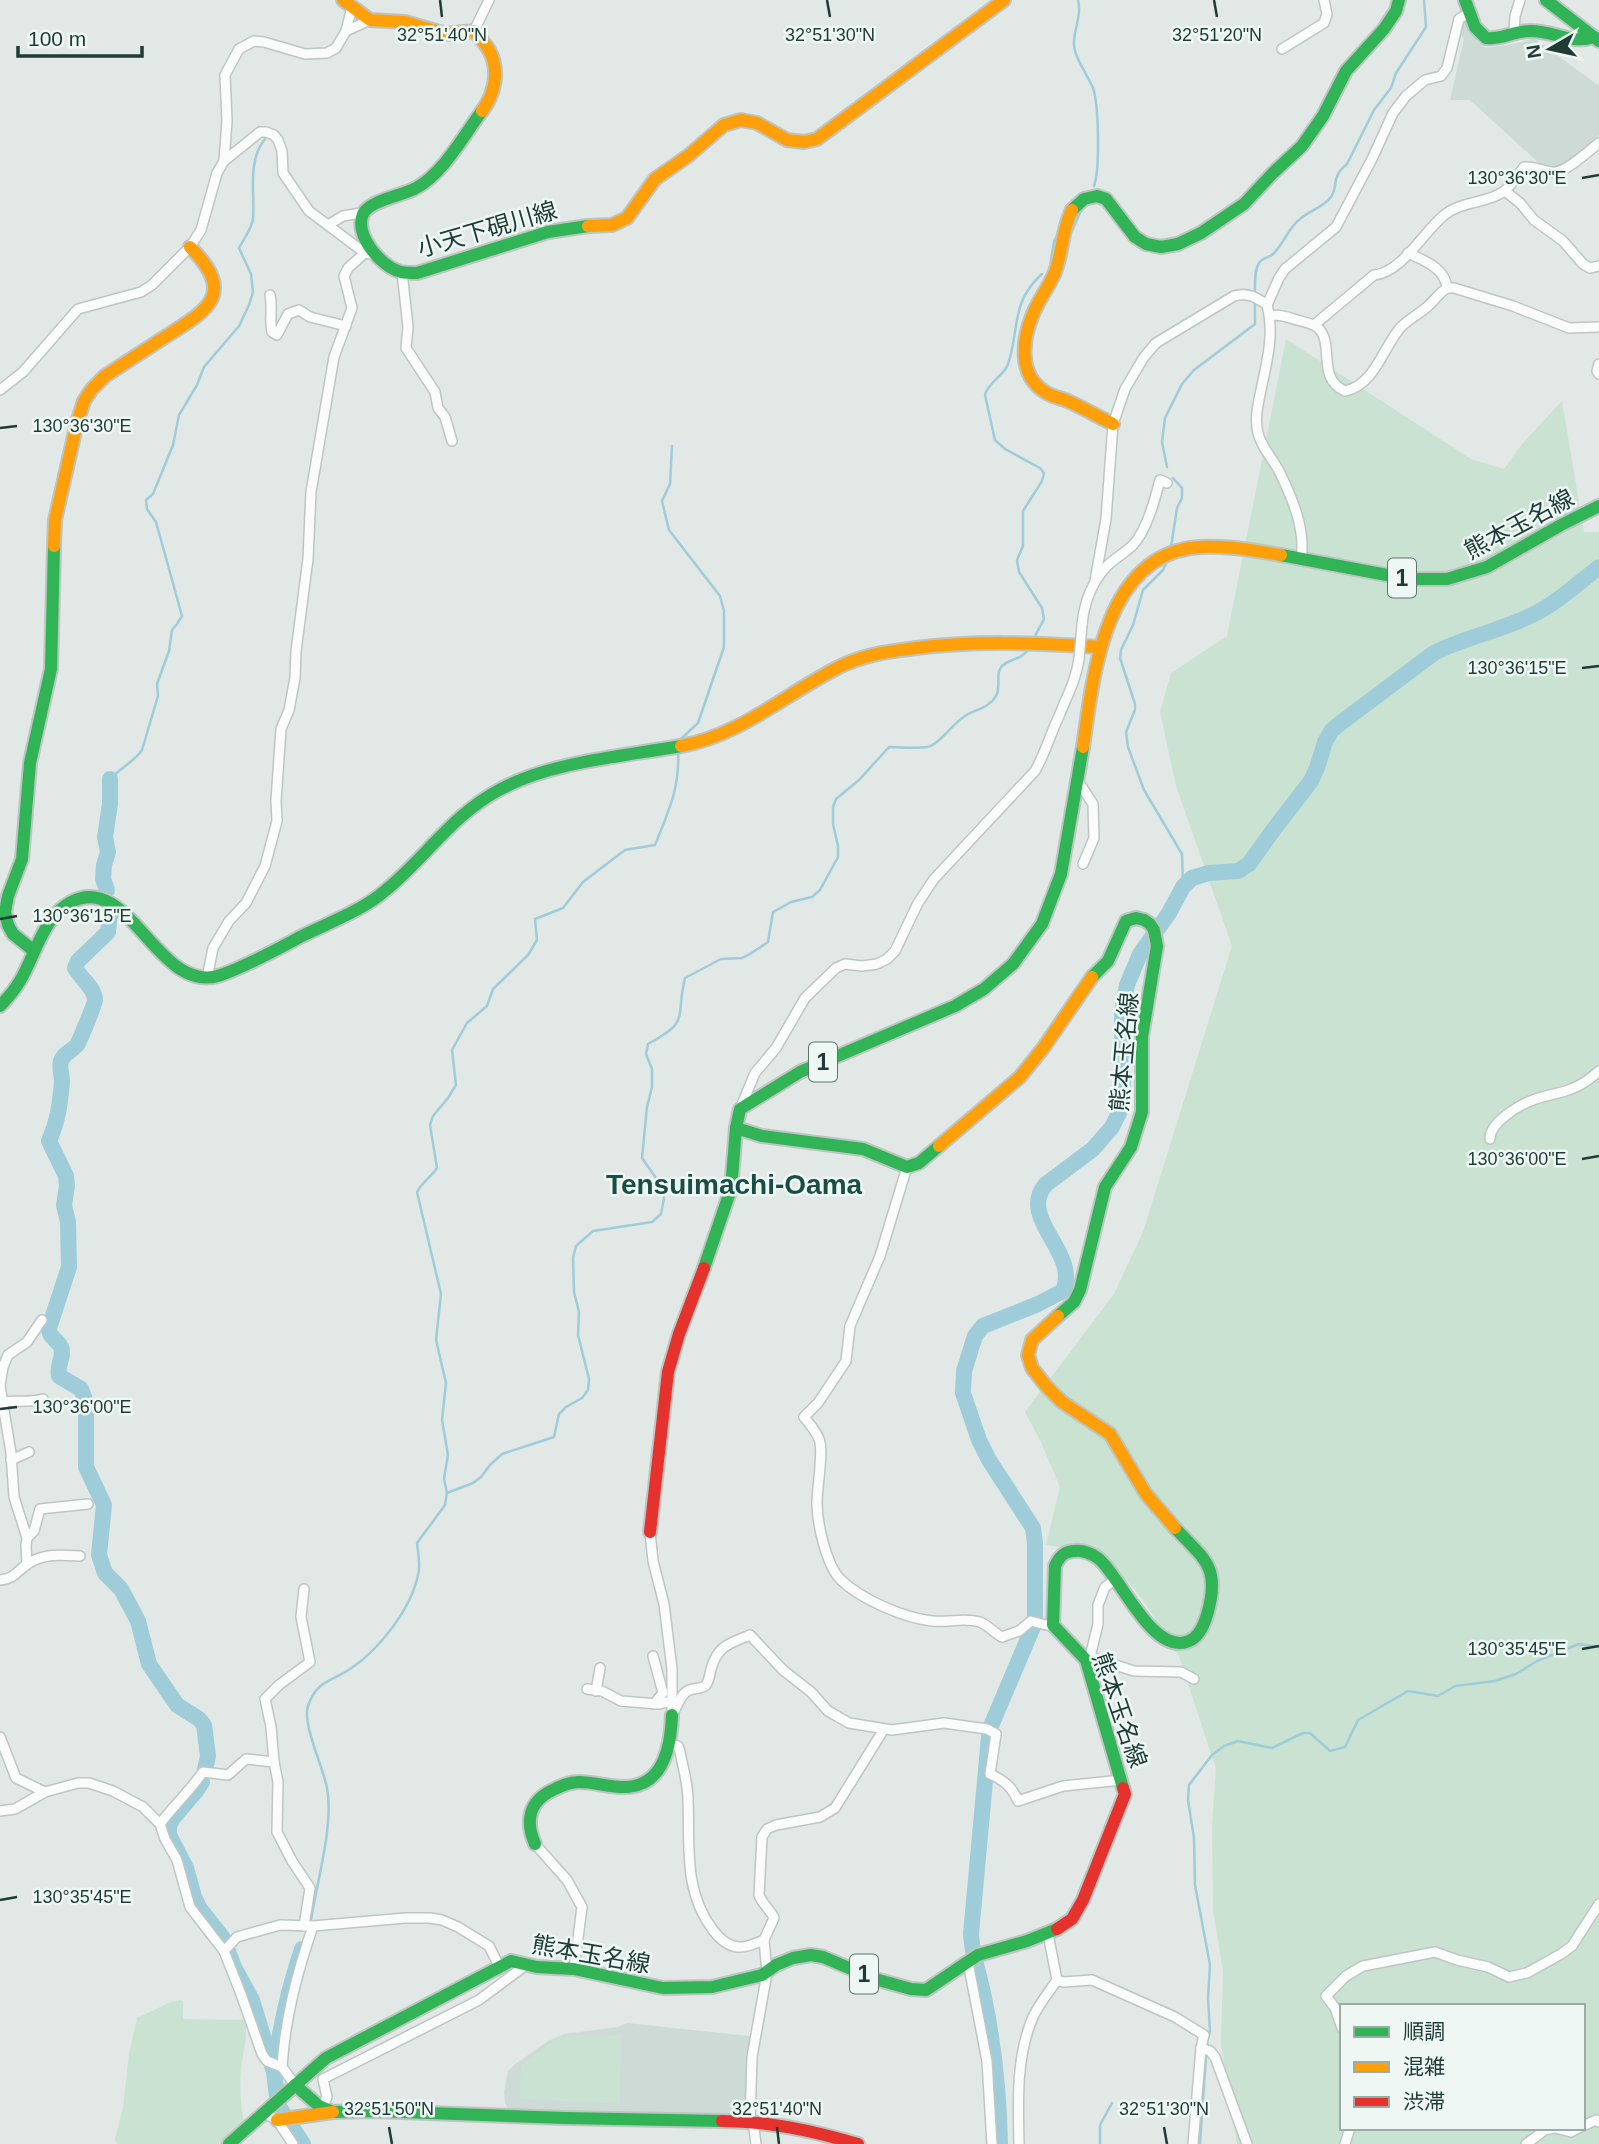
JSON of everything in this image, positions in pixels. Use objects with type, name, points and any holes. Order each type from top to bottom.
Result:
[{"type":"main road","name":"小天下硯川線","points":[[370,254],[399,272],[416,273],[548,232],[577,226],[612,225],[627,218],[655,179],[688,156],[724,125],[741,120],[757,124],[787,140],[804,142],[817,139],[1004,0]]},
{"type":"main road","points":[[1113,424],[1046,393],[1035,384],[1028,372],[1025,358],[1025,343],[1031,317],[1052,280],[1068,217],[1074,206],[1091,196],[1102,197],[1113,203],[1131,235],[1149,246],[1180,244],[1195,236],[1244,204],[1304,145],[1345,72],[1381,34],[1392,18],[1399,0]]},
{"type":"main road","points":[[1546,0],[1597,39]]},
{"type":"main road","points":[[348,3],[370,20],[405,22],[446,34],[474,31],[489,50],[494,63],[495,87],[489,102],[435,174],[416,188],[370,206],[366,212],[361,222],[361,232],[370,254]]},
{"type":"main road","points":[[1467,6],[1478,31],[1487,38],[1504,37],[1514,32],[1538,31],[1578,42],[1597,39]]},
{"type":"main road","points":[[34,951],[17,939],[5,919],[7,900],[21,859],[26,830],[30,763],[51,669],[55,520],[60,490],[77,423],[84,401],[92,388],[124,363],[201,314],[208,306],[214,285],[213,276],[207,264],[190,247]]},
{"type":"main road","name":"熊本玉名線","points":[[740,1110],[800,1072],[955,1006],[984,989],[1013,964],[1042,924],[1060,874],[1100,646],[1119,602],[1144,569],[1160,558],[1204,546],[1243,548],[1411,580],[1443,580],[1475,572],[1580,513],[1599,506]]},
{"type":"main road","points":[[0,1006],[19,984],[34,951],[59,911],[72,901],[88,897],[101,898],[116,907],[175,966],[190,974],[213,977],[245,965],[382,894],[484,798],[507,785],[548,771],[692,744],[717,735],[855,659],[952,643],[1021,642],[1100,646]]},
{"type":"main road","name":"熊本玉名線","points":[[229,2144],[326,2058],[511,1961],[574,1969],[676,1989],[712,1987],[767,1973],[776,1965],[793,1958],[811,1955],[823,1957],[875,1979],[911,1989],[926,1990],[978,1955],[1048,1934],[1072,1919],[1083,1900],[1125,1794],[1088,1658],[1053,1625],[1056,1564],[1061,1556],[1070,1550],[1089,1553],[1101,1560],[1144,1619],[1172,1643],[1187,1642],[1201,1633],[1213,1580],[1211,1569],[1199,1553],[1147,1495],[1110,1434],[1052,1393],[1033,1369],[1028,1353],[1038,1333],[1074,1303],[1081,1291],[1103,1190],[1137,1134],[1142,1110],[1140,1049],[1145,1005],[1157,953],[1155,933],[1144,919],[1135,917],[1126,921],[1108,961],[1090,979],[1020,1077],[919,1163],[907,1167]]},
{"type":"main road","points":[[650,1532],[668,1372],[728,1198],[740,1110]]},
{"type":"main road","points":[[736,1128],[773,1138],[863,1149],[891,1163],[907,1167]]},
{"type":"main road","points":[[535,1844],[529,1829],[534,1802],[539,1797],[570,1782],[627,1787],[652,1777],[667,1757],[671,1744],[673,1708]]},
{"type":"main road","points":[[295,2085],[328,2110]]},
{"type":"main road","points":[[280,2120],[328,2110],[751,2121],[804,2129],[858,2144]]},
{"type":"street","points":[[474,31],[489,0]]},
{"type":"street","points":[[1282,49],[1324,23],[1327,15],[1324,0]]},
{"type":"street","points":[[1514,32],[1520,0]]},
{"type":"street","points":[[224,161],[227,121],[225,75],[239,49],[254,41],[305,54],[327,53],[336,48],[346,32],[348,3]]},
{"type":"street","points":[[1301,559],[1303,545],[1293,502],[1259,436],[1256,420],[1269,353],[1271,325],[1267,305],[1285,269],[1336,227],[1372,159],[1392,113],[1406,96],[1425,80],[1441,76],[1447,68],[1459,19],[1467,6]]},
{"type":"street","points":[[346,32],[370,20]]},
{"type":"street","points":[[0,390],[23,372],[78,309],[141,292],[152,285],[190,247],[201,230],[217,173],[224,161],[260,132],[274,135],[278,140],[282,151],[283,173],[309,211],[370,254],[348,268],[344,275],[352,309],[334,357],[312,492],[308,559],[295,678],[289,710],[281,729],[274,838],[265,866],[246,903],[229,921],[213,948],[207,978]]},
{"type":"street","points":[[1314,325],[1374,275],[1381,275],[1392,269],[1454,208],[1505,191],[1524,167],[1558,173],[1599,143]]},
{"type":"street","points":[[1505,191],[1534,220],[1563,241],[1583,264],[1590,268],[1599,266]]},
{"type":"street","points":[[328,225],[343,216],[366,212]]},
{"type":"street","points":[[1408,253],[1440,271],[1446,280],[1447,288]]},
{"type":"street","points":[[402,272],[408,327],[406,348],[435,393],[438,408],[445,417],[452,441]]},
{"type":"street","points":[[1270,316],[1280,314],[1314,325],[1324,335],[1327,368],[1332,380],[1345,391],[1358,385],[1377,366],[1388,343],[1403,326],[1447,288],[1513,306],[1569,328],[1599,327]]},
{"type":"street","points":[[1095,581],[1106,519],[1113,424],[1125,389],[1144,357],[1156,343],[1234,296],[1242,294],[1255,297],[1267,305]]},
{"type":"street","points":[[270,295],[273,306],[270,323],[272,332],[277,335],[288,314],[299,310],[310,317],[346,326]]},
{"type":"street","points":[[1599,364],[1599,374]]},
{"type":"street","points":[[740,1110],[755,1073],[776,1048],[805,998],[836,968],[845,964],[877,964],[887,959],[895,951],[918,903],[934,879],[1035,771],[1076,678],[1084,605],[1095,581],[1107,565],[1135,543],[1152,509],[1160,480],[1167,483]]},
{"type":"street","points":[[1077,780],[1093,804],[1094,838],[1083,864]]},
{"type":"street","points":[[1489,1139],[1489,1132],[1495,1124],[1530,1100],[1571,1090],[1587,1082],[1599,1071]]},
{"type":"street","points":[[907,1167],[880,1256],[850,1326],[846,1361],[818,1403],[804,1416],[819,1436],[821,1445],[817,1514],[827,1553],[833,1569],[841,1579],[888,1609],[933,1622],[967,1619],[983,1623],[1002,1636],[1019,1631],[1034,1622],[1053,1625]]},
{"type":"street","points":[[27,1564],[27,1538],[14,1497],[0,1385],[8,1355],[27,1342],[42,1320]]},
{"type":"street","points":[[2,1402],[34,1402],[43,1399]]},
{"type":"street","points":[[10,1460],[29,1452]]},
{"type":"street","points":[[27,1538],[34,1531],[40,1509],[88,1504]]},
{"type":"street","points":[[650,1532],[653,1561],[664,1604],[672,1669],[673,1708]]},
{"type":"street","points":[[0,1580],[18,1574],[27,1564],[51,1554],[80,1556]]},
{"type":"street","points":[[1115,1580],[1105,1587],[1098,1605],[1098,1624],[1088,1658],[1134,1671],[1181,1672],[1194,1679]]},
{"type":"street","points":[[280,2066],[284,2032],[308,1926],[310,1888],[277,1832],[278,1782],[265,1699],[310,1662],[301,1617],[304,1589]]},
{"type":"street","points":[[600,1668],[592,1690],[609,1694],[621,1701],[677,1708],[688,1690],[702,1688],[708,1684],[718,1652],[750,1635],[783,1670],[811,1692],[835,1717],[849,1723],[892,1730],[944,1723],[996,1734],[990,1774],[1004,1780],[1012,1788],[1018,1801],[1063,1786],[1122,1780]]},
{"type":"street","points":[[653,1656],[663,1693],[654,1704]]},
{"type":"street","points":[[756,2144],[751,2121],[752,2057],[767,1973],[764,1940],[774,1918],[759,1895],[762,1837],[767,1829],[776,1825],[820,1818],[835,1808],[884,1729]]},
{"type":"street","points":[[0,1737],[16,1778],[46,1792]]},
{"type":"street","points":[[671,1744],[678,1746],[680,1752],[688,1798],[687,1844],[690,1880],[705,1920],[720,1939],[729,1945],[746,1947],[764,1940]]},
{"type":"street","points":[[160,1824],[203,1772],[228,1775],[246,1759],[274,1762]]},
{"type":"street","points":[[0,1811],[15,1809],[46,1792],[78,1783],[89,1783],[113,1791],[143,1807],[160,1824],[177,1860],[190,1907],[227,1948],[262,2054],[267,2061],[280,2066],[295,2085]]},
{"type":"street","points":[[535,1844],[567,1880],[582,1907],[574,1969]]},
{"type":"street","points":[[1340,2022],[1335,2008],[1326,1996],[1346,1976],[1363,1966],[1435,1952],[1488,1967],[1509,1977],[1527,1973],[1572,1946],[1599,1904]]},
{"type":"street","points":[[227,1948],[237,1937],[280,1925],[308,1926],[405,1918],[442,1920],[489,1947],[499,1966]]},
{"type":"street","points":[[1018,2144],[1018,2086],[1024,2050],[1034,2014],[1057,1980],[1048,1934]]},
{"type":"street","points":[[968,1962],[987,2061],[992,2144]]},
{"type":"street","points":[[328,2110],[323,2079],[478,2000],[526,1965]]},
{"type":"street","points":[[1057,1980],[1092,1980],[1175,2017],[1203,2035],[1205,2050],[1193,2144]]},
{"type":"street","points":[[1205,2050],[1215,2057],[1247,2144]]},
{"type":"street","points":[[267,2108],[280,2120],[293,2144]]},
{"type":"street","points":[[1526,2144],[1545,2130]]},
{"type":"shaded area","points":[[1466,19],[1469,19],[1477,42],[1486,48],[1534,38],[1599,86],[1599,135],[1558,168],[1540,164],[1470,100],[1450,100],[1464,39],[1461,35],[1462,26]]},
{"type":"shaded area","points":[[627,2023],[749,2036],[752,2041],[747,2119],[508,2109],[504,2092],[508,2071],[514,2065],[548,2041],[565,2034],[618,2027]]},
{"type":"green space","points":[[1286,339],[1471,459],[1504,469],[1522,444],[1562,401],[1584,532],[1599,532],[1599,2144],[1237,2144],[1221,2044],[1223,1972],[1213,1909],[1212,1827],[1216,1769],[1179,1656],[1141,1597],[1103,1553],[1046,1545],[1060,1487],[1025,1412],[1114,1294],[1143,1232],[1232,946],[1176,786],[1160,712],[1171,673],[1227,636]]},
{"type":"green space","points":[[181,2000],[183,2019],[245,2020],[246,2039],[240,2083],[244,2124],[226,2144],[117,2144],[115,2139],[123,2108],[129,2054],[137,2018]]},
{"type":"green space","points":[[621,2035],[620,2104],[519,2099],[521,2065],[554,2040],[567,2036]]},
{"type":"waterway","points":[[1078,0],[1074,48],[1093,88],[1097,109],[1098,152],[1094,186]]},
{"type":"waterway","points":[[1255,295],[1259,263],[1277,250],[1296,223],[1331,197],[1338,173],[1347,164],[1374,110],[1391,88],[1396,73],[1426,27],[1424,0]]},
{"type":"waterway","points":[[110,779],[142,750],[158,696],[157,684],[169,651],[172,630],[182,616],[156,522],[147,509],[146,500],[153,494],[173,445],[179,415],[197,385],[204,367],[239,326],[249,305],[253,292],[251,274],[239,248],[252,223],[254,167],[259,148],[265,139]]},
{"type":"waterway","points":[[1072,231],[1082,208]]},
{"type":"waterway","points":[[1050,267],[1057,236]]},
{"type":"waterway","points":[[1034,638],[1044,619],[1042,608],[1019,572],[1017,560],[1023,546],[1023,511],[1042,481],[1044,473],[995,440],[985,395],[989,386],[1008,364],[1020,306],[1025,295],[1042,274]]},
{"type":"waterway","points":[[1167,467],[1162,442],[1165,418],[1182,384],[1194,370],[1255,324],[1255,302]]},
{"type":"waterway","points":[[672,446],[670,484],[662,501],[669,530],[720,596],[724,611],[724,647],[698,723],[680,743]]},
{"type":"waterway","points":[[1171,547],[1177,508],[1182,498],[1182,488],[1173,478]]},
{"type":"waterway","points":[[1168,560],[1163,570],[1143,590],[1120,658],[1135,704],[1126,732],[1128,747],[1144,790],[1182,854],[1183,887]]},
{"type":"waterway","points":[[1000,2144],[993,2052],[971,1934],[989,1737],[991,1726],[1033,1627],[1035,1543],[1033,1528],[979,1440],[963,1393],[964,1371],[975,1336],[983,1326],[1063,1291],[1066,1277],[1064,1263],[1043,1224],[1039,1198],[1045,1185],[1093,1149],[1112,1127],[1119,1113],[1123,1089],[1122,1011],[1127,985],[1140,954],[1169,913],[1183,887],[1192,878],[1209,873],[1238,871],[1249,864],[1311,781],[1325,742],[1332,730],[1342,722],[1434,653],[1532,615],[1558,599],[1599,567]]},
{"type":"waterway","points":[[447,1493],[473,1483],[502,1454],[554,1437],[559,1414],[582,1398],[588,1390],[589,1379],[578,1335],[579,1312],[574,1292],[573,1258],[576,1246],[593,1231],[652,1222],[661,1214],[664,1198],[661,1185],[642,1158],[647,1107],[652,1087],[652,1069],[646,1054],[648,1044],[676,1024],[685,978],[721,959],[742,958],[768,942],[773,912],[791,902],[812,897],[820,890],[838,857],[833,824],[836,799],[859,780],[889,747],[918,748],[932,745],[965,716],[990,703],[997,693],[1002,666],[1023,655],[1030,647]]},
{"type":"waterway","points":[[311,1920],[327,1836],[329,1802],[308,1723],[308,1706],[320,1686],[361,1661],[401,1615],[419,1571],[417,1543],[445,1505],[447,1493],[444,1479],[448,1455],[442,1420],[446,1383],[436,1340],[441,1294],[417,1192],[437,1168],[430,1125],[433,1116],[456,1085],[452,1050],[467,1023],[487,1006],[493,989],[528,955],[537,940],[535,919],[563,908],[583,882],[625,850],[655,845],[675,788],[678,750]]},
{"type":"waterway","points":[[107,890],[103,879],[108,852],[105,837],[110,804],[110,779]]},
{"type":"waterway","points":[[110,913],[108,932],[78,961],[75,968],[90,988],[95,1000],[77,1045],[61,1061],[59,1105],[49,1141],[66,1176],[64,1205],[68,1222],[69,1267],[49,1331],[62,1350],[59,1376],[81,1389],[86,1402],[86,1467],[104,1505],[99,1555],[105,1573],[121,1589],[138,1621],[149,1664],[177,1705],[204,1725],[208,1756],[205,1770]]},
{"type":"waterway","points":[[1200,2144],[1210,2032],[1210,1965],[1195,1885],[1194,1838],[1188,1800],[1189,1785],[1212,1755],[1224,1746],[1238,1741],[1272,1748],[1303,1733],[1310,1733],[1330,1751],[1345,1747],[1358,1720],[1408,1691],[1438,1696],[1455,1686],[1495,1681],[1516,1674],[1537,1661],[1579,1644],[1599,1647]]},
{"type":"waterway","points":[[202,1782],[173,1818],[169,1835],[186,1868],[200,1909],[223,1938],[234,1967],[252,2000],[274,2072],[278,2105],[303,2144]]},
{"type":"waterway","points":[[275,2067],[286,2007],[302,1949]]},
{"type":"waterway","points":[[1100,2144],[1100,2125],[1112,2103]]},
{"type":"traffic: fast","points":[[1072,210],[1084,199],[1097,196],[1106,199],[1135,237],[1146,244],[1161,247],[1178,244],[1201,233],[1244,204],[1302,146],[1323,116],[1346,71],[1384,29],[1396,11],[1399,0]]},
{"type":"traffic: fast","points":[[1465,0],[1475,27],[1486,38],[1529,31],[1577,39],[1594,37]]},
{"type":"traffic: fast","points":[[1546,0],[1599,41]]},
{"type":"traffic: fast","points":[[482,111],[444,164],[426,182],[372,205],[363,214],[362,231],[378,257],[393,269],[417,273],[548,232],[588,226]]},
{"type":"traffic: fast","points":[[1281,555],[1408,579],[1447,579],[1487,567],[1599,506]]},
{"type":"traffic: fast","points":[[34,951],[13,934],[5,912],[22,859],[30,763],[51,669],[54,546]]},
{"type":"traffic: fast","points":[[0,1006],[20,981],[53,917],[71,902],[92,897],[111,903],[179,969],[199,977],[221,975],[367,904],[400,877],[469,810],[501,789],[542,772],[565,766],[681,746]]},
{"type":"traffic: fast","points":[[939,1146],[919,1163],[907,1167],[863,1149],[762,1136],[736,1128],[740,1109],[800,1072],[955,1006],[984,989],[1013,964],[1042,924],[1061,874],[1083,747]]},
{"type":"traffic: fast","points":[[1058,1316],[1074,1302],[1080,1290],[1105,1187],[1131,1147],[1142,1112],[1142,1037],[1157,946],[1150,924],[1136,918],[1126,921],[1108,961],[1092,977]]},
{"type":"traffic: fast","points":[[704,1268],[731,1189],[736,1128]]},
{"type":"traffic: fast","points":[[1123,1788],[1086,1660],[1053,1625],[1055,1566],[1060,1557],[1068,1552],[1081,1551],[1094,1556],[1107,1568],[1150,1627],[1176,1643],[1189,1641],[1198,1634],[1206,1619],[1211,1599],[1211,1575],[1202,1557],[1175,1528]]},
{"type":"traffic: fast","points":[[535,1844],[530,1827],[531,1812],[539,1800],[559,1787],[585,1782],[628,1787],[650,1779],[664,1761],[672,1715]]},
{"type":"traffic: fast","points":[[229,2144],[326,2058],[511,1961],[537,1967],[574,1969],[663,1988],[712,1987],[762,1975],[793,1958],[811,1955],[823,1957],[875,1979],[911,1989],[926,1990],[978,1955],[1057,1929]]},
{"type":"traffic: fast","points":[[295,2085],[319,2106],[333,2112],[722,2121]]},
{"type":"traffic: slow","points":[[343,0],[370,20],[405,22],[446,34],[474,31],[489,50],[495,74],[493,90],[482,111]]},
{"type":"traffic: slow","points":[[588,226],[612,225],[627,218],[655,179],[688,156],[724,125],[741,120],[757,123],[787,140],[804,142],[817,139],[1004,0]]},
{"type":"traffic: slow","points":[[1072,210],[1055,272],[1029,324],[1025,346],[1026,367],[1036,385],[1045,392],[1113,424]]},
{"type":"traffic: slow","points":[[54,546],[55,520],[84,401],[105,376],[194,318],[211,300],[214,289],[212,277],[190,247]]},
{"type":"traffic: slow","points":[[1083,747],[1098,657],[1121,599],[1138,575],[1161,558],[1190,548],[1224,547],[1281,555]]},
{"type":"traffic: slow","points":[[681,746],[702,741],[742,724],[818,678],[854,660],[872,655],[933,646],[981,643],[1100,647]]},
{"type":"traffic: slow","points":[[939,1146],[1020,1077],[1092,977]]},
{"type":"traffic: slow","points":[[1058,1316],[1032,1340],[1028,1355],[1032,1368],[1062,1402],[1110,1434],[1146,1494],[1175,1528]]},
{"type":"traffic: slow","points":[[277,2120],[333,2112]]},
{"type":"traffic: jam","points":[[650,1532],[668,1372],[704,1268]]},
{"type":"traffic: jam","points":[[1057,1929],[1072,1919],[1083,1900],[1125,1794],[1123,1788]]},
{"type":"traffic: jam","points":[[722,2121],[791,2128],[858,2144]]},
{"type":"district","name":"Tensuimachi-Oama","points":[[734,1184]]}]
